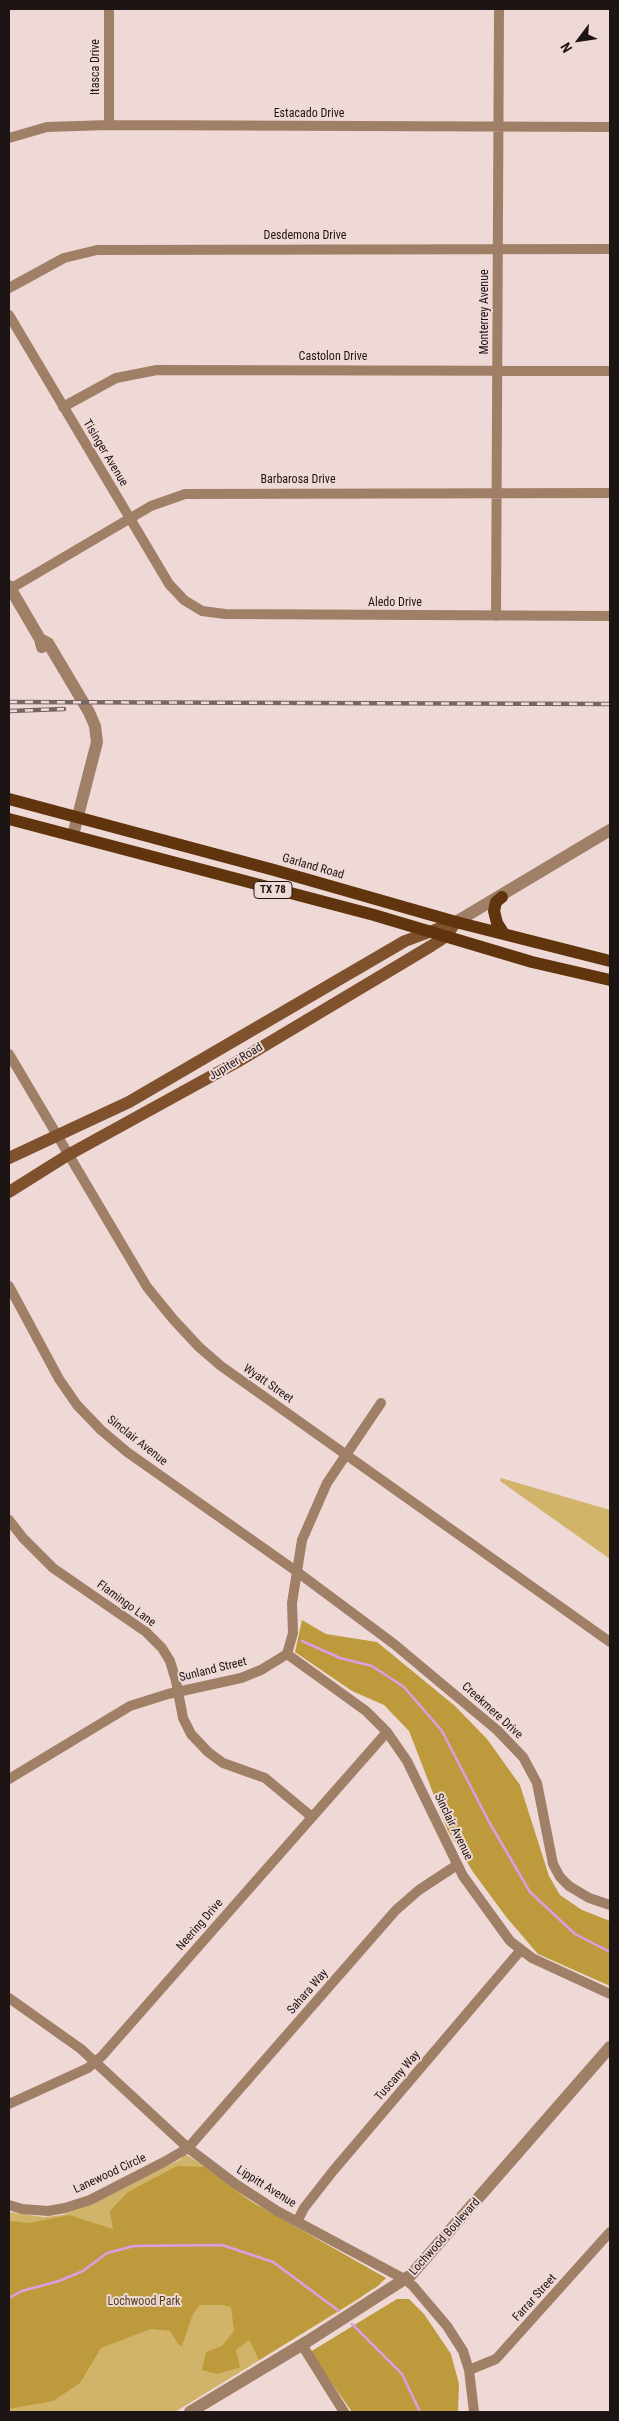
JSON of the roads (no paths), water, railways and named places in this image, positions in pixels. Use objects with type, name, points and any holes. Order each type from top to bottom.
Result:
[{"type":"main road","name":"Garland Road","points":[[9,799],[296,876],[456,922],[610,961]]},
{"type":"main road","name":"TX 78","points":[[9,819],[291,894],[532,962],[610,980]]},
{"type":"main road","points":[[172,863],[176,845]]},
{"type":"main road","points":[[291,894],[296,876]]},
{"type":"main road","points":[[502,897],[496,902],[494,911],[497,923],[504,934]]},
{"type":"main road","name":"Jupiter Road","points":[[9,1158],[57,1134],[122,1106],[405,941],[456,922]]},
{"type":"main road","name":"Jupiter Road","points":[[9,1192],[68,1155],[173,1098],[445,937],[456,922]]},
{"type":"main road","points":[[301,1003],[318,1013]]},
{"type":"main road","points":[[160,1085],[173,1098]]},
{"type":"street","name":"Itasca Drive","points":[[109,9],[109,125]]},
{"type":"street","name":"Monterrey Avenue","points":[[496,616],[499,9]]},
{"type":"street","name":"Estacado Drive","points":[[9,138],[47,127],[109,125],[610,127]]},
{"type":"street","name":"Desdemona Drive","points":[[9,288],[64,258],[97,250],[610,249]]},
{"type":"street","name":"Tisinger Avenue","points":[[9,315],[169,584],[184,600]]},
{"type":"street","name":"Castolon Drive","points":[[64,407],[116,378],[157,370],[610,371]]},
{"type":"street","name":"Barbarosa Drive","points":[[10,587],[129,518],[167,499],[194,493],[610,493]]},
{"type":"street","points":[[10,587],[40,639],[48,643],[89,712],[95,726],[97,742],[94,757],[73,835]]},
{"type":"street","name":"Aledo Drive","points":[[184,600],[202,611],[225,614],[610,616]]},
{"type":"street","name":"Jupiter Road","points":[[456,922],[502,897],[610,830]]},
{"type":"street","name":"Wyatt Street","points":[[9,1054],[147,1286],[173,1319],[221,1366],[610,1642]]},
{"type":"street","name":"Sinclair Avenue","points":[[9,1286],[77,1405],[101,1430],[127,1452],[296,1571]]},
{"type":"street","points":[[287,1654],[293,1633],[292,1603],[302,1540],[316,1506],[345,1454],[381,1404]]},
{"type":"street","name":"Flamingo Lane","points":[[9,1520],[23,1538],[53,1568],[146,1632],[162,1648],[170,1661],[183,1718],[191,1734],[208,1752],[223,1762],[265,1778],[312,1817]]},
{"type":"street","name":"Creekmere Drive","points":[[296,1571],[394,1644],[498,1730],[523,1757],[537,1783],[553,1864],[560,1877],[569,1886],[589,1898],[610,1905]]},
{"type":"street","name":"Sinclair Avenue","points":[[287,1654],[366,1711],[387,1732],[408,1761],[457,1865],[486,1910],[520,1951],[610,1994]]},
{"type":"street","name":"Sunland Street","points":[[9,1778],[128,1708],[177,1692],[241,1678],[261,1670],[287,1654]]},
{"type":"street","name":"Neering Drive","points":[[9,2104],[88,2068],[95,2062],[387,1732]]},
{"type":"street","name":"Sahara Way","points":[[188,2148],[396,1910],[419,1890],[457,1865]]},
{"type":"street","name":"Tuscany Way","points":[[298,2220],[304,2208],[332,2171],[520,1951]]},
{"type":"street","name":"Lippitt Avenue","points":[[9,1998],[82,2049],[188,2148],[237,2185],[277,2211],[298,2220],[406,2280],[453,2334],[463,2351],[470,2370],[474,2412]]},
{"type":"street","name":"Lochwood Boulevard","points":[[190,2412],[406,2280],[610,2047]]},
{"type":"street","name":"Lanewood Circle","points":[[9,2205],[22,2209],[48,2211],[65,2208],[90,2200],[188,2148]]},
{"type":"street","name":"Farrar Street","points":[[470,2370],[496,2359],[610,2232]]},
{"type":"street","points":[[302,2345],[344,2412]]},
{"type":"waterway","points":[[302,1641],[340,1658],[372,1666],[404,1687],[442,1731],[488,1820],[530,1892],[575,1934],[610,1952]]},
{"type":"waterway","points":[[9,2298],[22,2291],[59,2281],[83,2271],[107,2253],[134,2246],[222,2245],[273,2262],[339,2311]]},
{"type":"waterway","points":[[352,2324],[402,2374],[420,2412]]},
{"type":"railway","points":[[9,702],[610,704]]},
{"type":"railway","points":[[9,711],[64,709]]},
{"type":"park label","name":"Lochwood Park","points":[[144,2302]]}]
